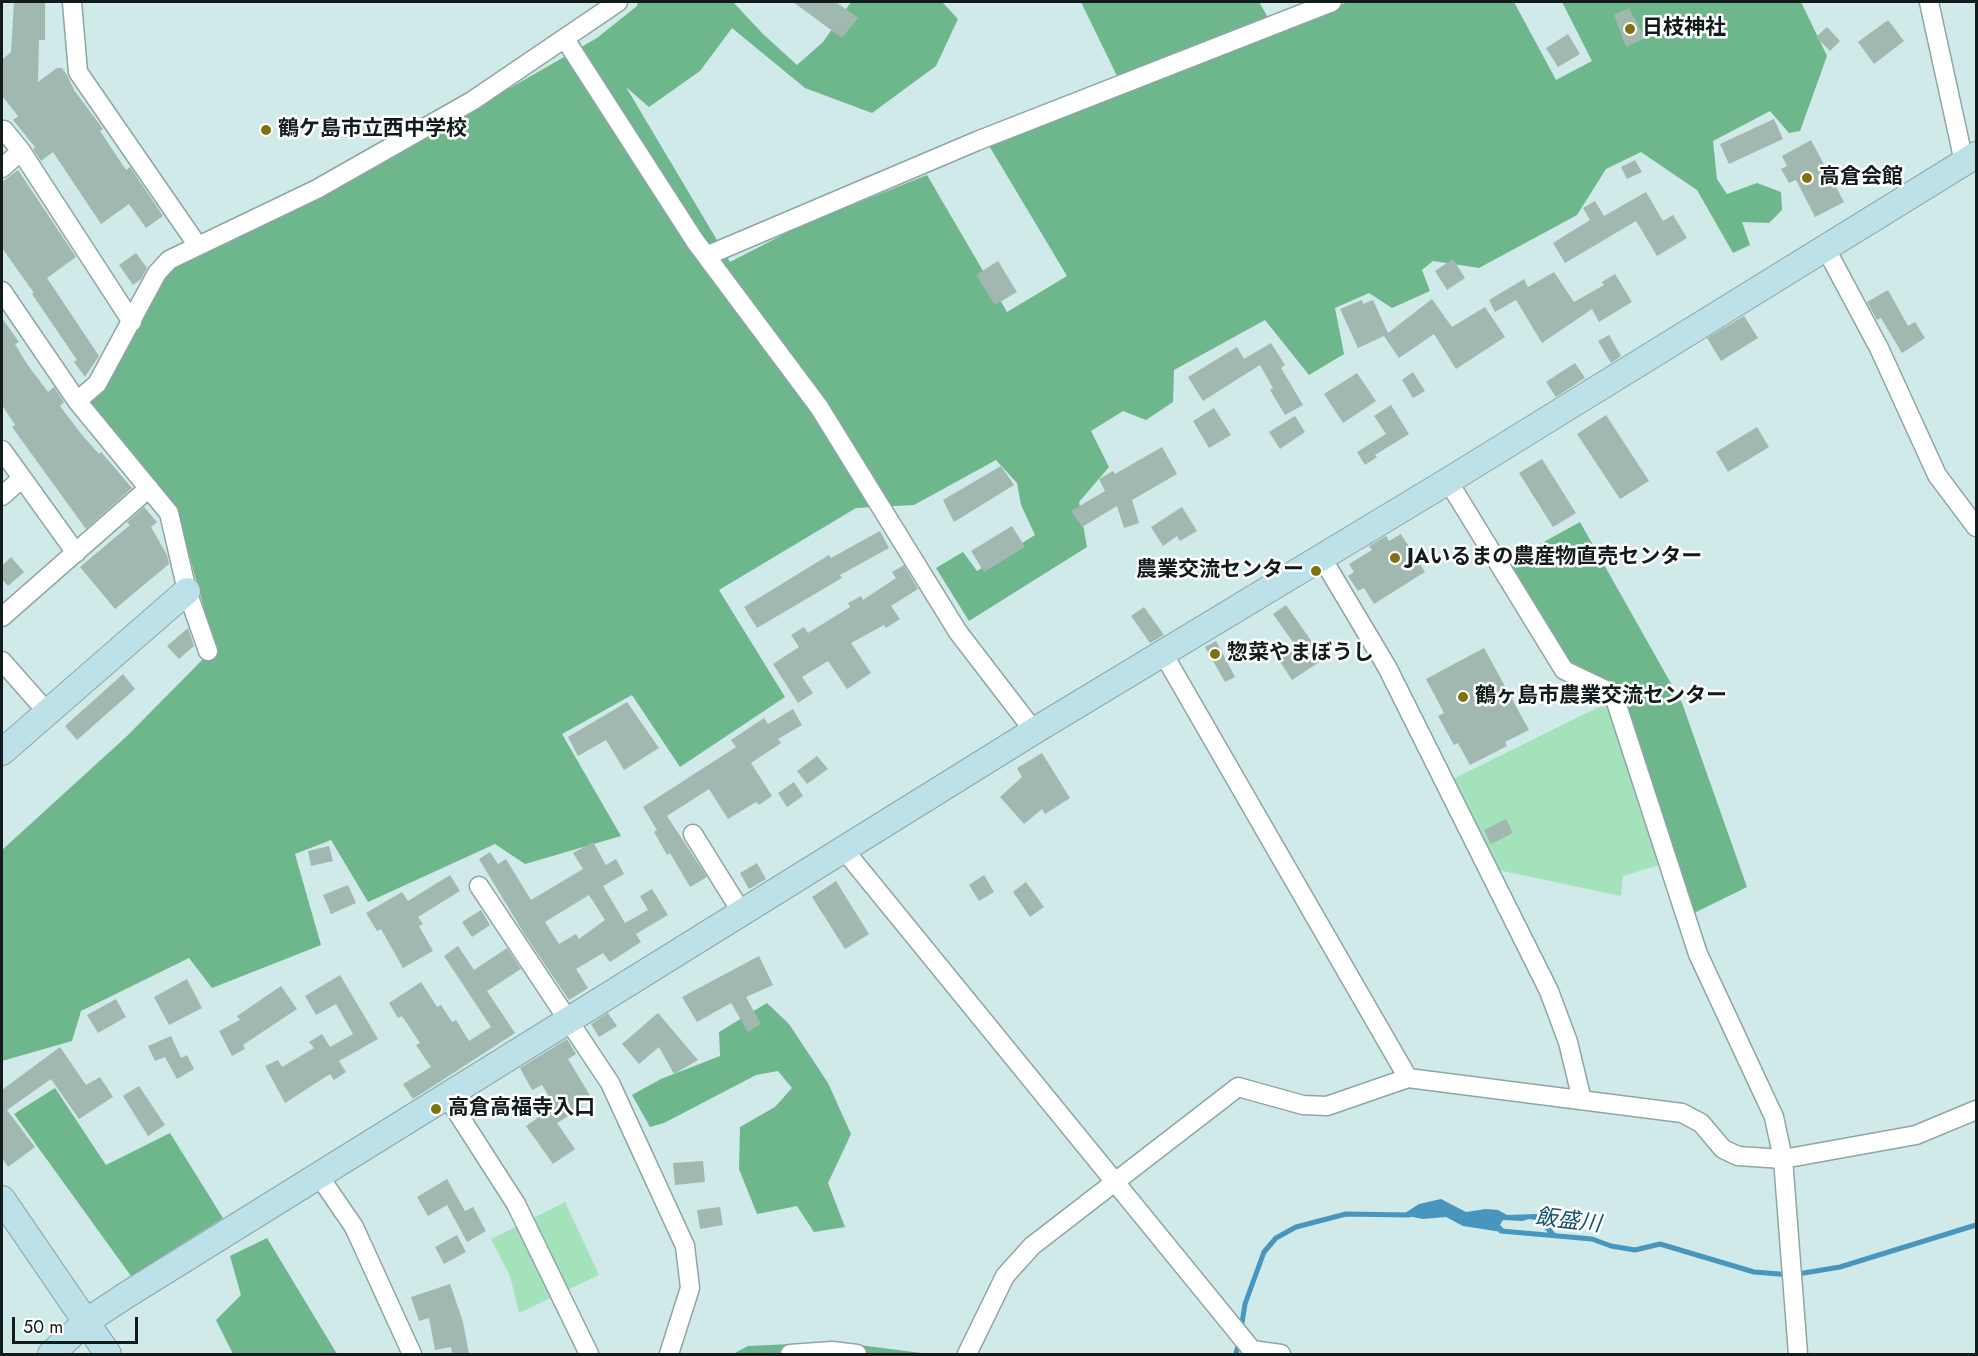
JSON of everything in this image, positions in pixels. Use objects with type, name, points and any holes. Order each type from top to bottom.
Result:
[{"type":"street","points":[[72,2],[78,72],[198,246]]},
{"type":"street","points":[[77,401],[97,384],[157,273],[169,260],[317,189],[472,101],[618,2]]},
{"type":"street","points":[[706,256],[977,141],[1332,2]]},
{"type":"street","points":[[51,1354],[87,1321],[446,1095],[845,851],[1034,731],[1164,655],[1448,482],[1970,158],[1929,2]]},
{"type":"street","points":[[565,39],[706,256],[819,407],[958,632],[1034,731]]},
{"type":"street","points":[[4,130],[21,151],[132,322]]},
{"type":"street","points":[[2,168],[21,151]]},
{"type":"street","points":[[1826,249],[1879,348],[1936,475],[1977,527]]},
{"type":"street","points":[[2,291],[77,401],[169,513],[187,591],[208,651]]},
{"type":"street","points":[[2,450],[76,553]]},
{"type":"street","points":[[2,496],[21,479]]},
{"type":"street","points":[[1448,482],[1564,670],[1608,691],[1615,699],[1698,954],[1774,1117],[1783,1159],[1798,1354]]},
{"type":"street","points":[[2,617],[149,488]]},
{"type":"street","points":[[1322,558],[1387,667],[1549,991],[1568,1042],[1582,1100]]},
{"type":"street","points":[[2,752],[187,591]]},
{"type":"street","points":[[1164,655],[1408,1078]]},
{"type":"street","points":[[2,661],[47,712]]},
{"type":"street","points":[[693,834],[742,913]]},
{"type":"street","points":[[845,851],[1252,1352],[1281,1354]]},
{"type":"street","points":[[479,886],[570,1019],[610,1083],[685,1246],[690,1288],[669,1354]]},
{"type":"street","points":[[967,1354],[1005,1276],[1032,1246],[1238,1087],[1303,1105],[1327,1106],[1408,1078],[1682,1113],[1701,1124],[1722,1149],[1738,1156],[1783,1159],[1916,1135],[1977,1110]]},
{"type":"street","points":[[446,1095],[516,1204],[590,1354]]},
{"type":"street","points":[[319,1176],[354,1227],[412,1354]]},
{"type":"street","points":[[2,1199],[108,1354]]},
{"type":"street","points":[[790,1354],[832,1351],[857,1354]]},
{"type":"green space","points":[[638,2],[733,2],[797,65],[823,42],[851,2],[942,2],[958,19],[936,66],[872,113],[805,88],[732,28],[700,71],[649,107],[626,87],[730,262],[798,227],[927,175],[1007,312],[1067,276],[988,144],[1117,76],[1081,2],[1259,2],[1275,30],[1348,2],[1514,2],[1556,80],[1592,61],[1562,2],[1801,2],[1827,56],[1800,131],[1789,133],[1770,111],[1713,141],[1717,179],[1727,194],[1757,183],[1781,192],[1782,210],[1769,223],[1742,222],[1750,245],[1733,253],[1697,190],[1641,152],[1606,169],[1577,215],[1479,268],[1433,261],[1422,270],[1430,291],[1392,308],[1369,293],[1335,308],[1344,354],[1309,375],[1265,320],[1174,370],[1173,402],[1146,420],[1123,411],[1091,431],[1109,467],[1079,502],[1087,547],[969,621],[936,568],[963,552],[977,571],[1035,535],[1021,505],[1017,483],[996,460],[914,505],[856,508],[719,590],[785,697],[680,767],[632,695],[562,734],[621,836],[525,864],[495,844],[368,902],[331,840],[295,854],[321,945],[212,988],[189,958],[81,1011],[72,1041],[2,1061],[2,850],[127,736],[215,647],[175,505],[90,403],[164,277],[178,264],[364,172],[597,38],[637,6]]},
{"type":"green space","points":[[1580,522],[1682,703],[1747,887],[1686,917],[1615,699],[1564,670],[1502,565]]},
{"type":"green space","points":[[1611,701],[1662,864],[1623,876],[1621,896],[1498,870],[1453,779]]},
{"type":"green space","points":[[767,1003],[789,1024],[828,1083],[851,1134],[828,1183],[845,1227],[814,1232],[797,1206],[757,1214],[739,1169],[740,1127],[775,1107],[792,1088],[778,1071],[756,1075],[664,1123],[650,1127],[632,1095],[661,1079],[720,1056],[719,1032]]},
{"type":"green space","points":[[55,1088],[106,1165],[170,1133],[223,1218],[131,1276],[14,1114]]},
{"type":"green space","points":[[565,1202],[599,1275],[519,1313],[510,1276],[491,1239]]},
{"type":"green space","points":[[267,1238],[337,1354],[233,1354],[216,1320],[241,1295],[230,1256]]},
{"type":"green space","points":[[836,1342],[929,1354],[733,1354],[748,1346]]},
{"type":"water","points":[[1441,1199],[1466,1212],[1486,1209],[1498,1210],[1507,1215],[1536,1214],[1544,1218],[1555,1233],[1567,1239],[1552,1237],[1536,1220],[1503,1220],[1500,1225],[1508,1233],[1463,1226],[1446,1217],[1423,1219],[1402,1215],[1419,1204]]},
{"type":"building","points":[[14,2],[45,2],[45,40],[39,40],[38,82],[57,68],[62,68],[74,90],[103,129],[100,131],[126,170],[130,167],[163,216],[146,228],[129,204],[101,224],[53,152],[41,161],[33,149],[35,147],[13,120],[18,116],[2,96],[2,60],[11,52]]},
{"type":"building","points":[[793,2],[836,2],[858,18],[842,38]]},
{"type":"building","name":"日枝神社","points":[[1629,8],[1645,38],[1626,47],[1614,15]]},
{"type":"building","points":[[1888,20],[1904,41],[1874,64],[1858,42]]},
{"type":"building","points":[[1827,27],[1840,41],[1830,51],[1816,37]]},
{"type":"building","points":[[1568,34],[1580,54],[1558,67],[1546,48]]},
{"type":"building","points":[[1774,119],[1783,139],[1729,164],[1720,144]]},
{"type":"building","points":[[1811,140],[1844,202],[1815,217],[1796,180],[1789,183],[1781,169],[1787,166],[1782,156]]},
{"type":"building","points":[[1635,160],[1642,172],[1627,179],[1621,167]]},
{"type":"building","points":[[18,170],[76,257],[47,278],[99,356],[85,377],[74,362],[77,360],[32,294],[34,293],[2,248],[2,182]]},
{"type":"building","points":[[1646,192],[1663,221],[1673,215],[1687,238],[1657,256],[1636,221],[1565,263],[1553,243],[1590,220],[1583,208],[1595,201],[1604,216]]},
{"type":"building","points":[[136,253],[147,268],[141,279],[133,285],[119,265]]},
{"type":"building","points":[[1453,259],[1465,278],[1447,290],[1435,271]]},
{"type":"building","points":[[998,261],[1017,292],[995,305],[976,275]]},
{"type":"building","points":[[1554,272],[1574,302],[1604,285],[1602,282],[1615,274],[1632,302],[1599,322],[1592,309],[1542,343],[1516,300],[1495,312],[1489,300],[1524,279],[1528,287]]},
{"type":"building","points":[[1888,290],[1908,326],[1915,322],[1925,338],[1902,353],[1881,318],[1877,320],[1867,302]]},
{"type":"building","points":[[1432,299],[1452,327],[1485,307],[1505,337],[1456,369],[1434,334],[1399,358],[1384,336],[1358,348],[1340,309],[1362,300],[1363,304],[1373,300],[1388,333]]},
{"type":"building","points":[[1744,316],[1758,338],[1721,361],[1707,338]]},
{"type":"building","points":[[2,318],[19,342],[15,344],[27,364],[48,392],[54,387],[64,402],[60,406],[82,435],[99,454],[101,452],[132,488],[86,529],[12,427],[15,425],[2,405]]},
{"type":"building","points":[[1609,335],[1621,356],[1611,363],[1598,341]]},
{"type":"building","points":[[1271,343],[1285,365],[1281,368],[1303,405],[1285,415],[1270,390],[1273,388],[1260,365],[1203,401],[1188,377],[1237,347],[1244,359]]},
{"type":"building","points":[[1575,363],[1585,378],[1556,397],[1546,382]]},
{"type":"building","points":[[1413,372],[1425,391],[1413,398],[1402,380]]},
{"type":"building","points":[[1357,373],[1376,401],[1343,423],[1324,394]]},
{"type":"building","points":[[1391,405],[1409,434],[1375,455],[1377,457],[1365,465],[1357,452],[1386,434],[1374,416]]},
{"type":"building","points":[[1214,408],[1231,435],[1209,448],[1193,421]]},
{"type":"building","points":[[1606,415],[1649,481],[1620,499],[1577,434]]},
{"type":"building","points":[[1295,416],[1305,432],[1280,449],[1269,432]]},
{"type":"building","points":[[1757,427],[1769,447],[1728,472],[1716,452]]},
{"type":"building","points":[[1162,447],[1177,474],[1132,500],[1139,523],[1124,528],[1117,506],[1082,527],[1071,511],[1105,491],[1099,479],[1113,471],[1115,474]]},
{"type":"building","points":[[1542,459],[1576,513],[1553,527],[1519,473]]},
{"type":"building","points":[[1001,466],[1014,485],[954,522],[943,500]]},
{"type":"building","points":[[144,507],[157,522],[151,527],[167,555],[169,564],[115,609],[80,567],[130,525],[127,522]]},
{"type":"building","points":[[1182,507],[1197,531],[1180,541],[1177,536],[1163,546],[1151,527]]},
{"type":"building","points":[[1012,526],[1025,547],[984,572],[971,551]]},
{"type":"building","points":[[880,531],[889,548],[840,575],[842,578],[757,628],[744,607],[829,555],[831,558]]},
{"type":"building","points":[[1401,534],[1425,572],[1374,604],[1364,588],[1358,591],[1348,576],[1354,572],[1349,564],[1372,550],[1369,546],[1386,536],[1389,541]]},
{"type":"building","points":[[11,557],[24,572],[8,586],[2,579],[2,566]]},
{"type":"building","points":[[904,565],[918,589],[891,606],[900,619],[886,628],[884,625],[851,643],[871,673],[847,689],[828,661],[802,677],[813,693],[798,703],[773,664],[799,647],[791,635],[804,627],[808,633],[850,607],[848,603],[861,596],[863,600],[896,578],[892,572]]},
{"type":"building","points":[[1286,605],[1324,659],[1292,680],[1277,657],[1295,645],[1273,614]]},
{"type":"building","points":[[1144,607],[1164,635],[1150,643],[1131,616]]},
{"type":"building","points":[[188,628],[194,646],[179,659],[167,646]]},
{"type":"building","points":[[1216,641],[1235,677],[1225,682],[1205,647]]},
{"type":"building","points":[[1484,648],[1529,730],[1505,742],[1507,746],[1470,765],[1458,743],[1454,745],[1438,716],[1444,713],[1426,679]]},
{"type":"building","points":[[123,674],[135,689],[77,740],[65,726]]},
{"type":"building","points":[[627,702],[659,748],[624,770],[606,740],[578,756],[568,737]]},
{"type":"building","points":[[793,709],[802,725],[778,739],[781,743],[751,763],[772,796],[759,805],[756,802],[728,819],[709,789],[667,816],[707,877],[690,887],[670,853],[667,855],[654,832],[657,830],[643,807],[736,747],[731,740],[764,718],[768,724]]},
{"type":"building","points":[[1042,753],[1070,798],[1045,814],[1042,809],[1024,824],[1000,797],[1022,777],[1017,768]]},
{"type":"building","points":[[817,756],[828,769],[807,784],[797,771]]},
{"type":"building","points":[[794,782],[803,796],[787,807],[778,793]]},
{"type":"building","points":[[1506,819],[1513,833],[1491,844],[1484,830]]},
{"type":"building","points":[[593,842],[606,865],[616,859],[624,874],[603,886],[625,923],[648,910],[640,896],[652,889],[668,915],[636,934],[641,942],[610,962],[603,953],[576,969],[588,988],[569,1000],[525,935],[479,859],[490,852],[498,864],[506,859],[531,900],[583,869],[573,853]],"holes":[[[589,895],[605,920],[579,939],[576,934],[559,944],[545,922]]]},
{"type":"building","points":[[329,846],[333,861],[311,866],[308,851]]},
{"type":"building","points":[[757,863],[766,879],[749,889],[740,873]]},
{"type":"building","points":[[450,875],[460,891],[418,917],[423,924],[419,926],[433,951],[403,968],[381,929],[377,931],[366,913],[402,892],[408,901]]},
{"type":"building","points":[[984,875],[994,892],[979,901],[969,885]]},
{"type":"building","points":[[836,881],[869,934],[845,949],[812,897]]},
{"type":"building","points":[[1026,882],[1044,907],[1030,917],[1013,892]]},
{"type":"building","points":[[348,885],[356,903],[331,914],[323,895]]},
{"type":"building","points":[[481,910],[490,925],[472,937],[462,922]]},
{"type":"building","points":[[458,946],[474,970],[507,948],[521,969],[487,991],[515,1033],[413,1099],[403,1084],[431,1067],[416,1045],[420,1043],[402,1016],[398,1018],[389,1003],[421,982],[437,1007],[441,1005],[452,1022],[456,1020],[469,1041],[491,1027],[444,956]]},
{"type":"building","points":[[759,956],[773,985],[746,997],[761,1024],[748,1032],[731,1003],[697,1022],[682,997]]},
{"type":"building","points":[[340,975],[378,1039],[339,1061],[346,1072],[334,1080],[330,1074],[285,1103],[265,1066],[278,1060],[282,1067],[314,1048],[309,1042],[322,1034],[330,1047],[353,1034],[336,1004],[316,1015],[305,996]]},
{"type":"building","points":[[187,979],[202,1008],[169,1025],[154,997]]},
{"type":"building","points":[[281,986],[297,1009],[243,1045],[245,1049],[232,1056],[219,1031],[240,1020],[237,1016]]},
{"type":"building","points":[[116,999],[126,1017],[98,1033],[87,1015]]},
{"type":"building","points":[[608,1013],[617,1026],[599,1037],[591,1024]]},
{"type":"building","points":[[658,1013],[698,1060],[674,1074],[659,1047],[639,1064],[622,1044]]},
{"type":"building","points":[[171,1036],[181,1058],[187,1055],[194,1069],[177,1079],[165,1057],[155,1061],[148,1046]]},
{"type":"building","points":[[567,1039],[576,1054],[568,1059],[591,1097],[580,1103],[583,1107],[557,1123],[575,1149],[553,1164],[526,1126],[555,1106],[542,1085],[532,1090],[520,1068]]},
{"type":"building","points":[[60,1047],[86,1085],[100,1077],[113,1097],[79,1119],[51,1079],[7,1110],[35,1147],[8,1167],[2,1158],[2,1090]]},
{"type":"building","points":[[139,1086],[165,1125],[148,1136],[123,1096]]},
{"type":"building","points":[[703,1161],[705,1182],[675,1185],[673,1163]]},
{"type":"building","points":[[447,1179],[465,1211],[473,1207],[486,1231],[467,1242],[447,1205],[428,1216],[417,1197]]},
{"type":"building","points":[[720,1207],[723,1225],[700,1229],[697,1210]]},
{"type":"building","points":[[457,1235],[466,1252],[444,1264],[435,1247]]},
{"type":"building","points":[[450,1284],[463,1322],[469,1354],[452,1354],[451,1347],[435,1350],[429,1318],[419,1321],[411,1297]]},
{"type":"waterway","name":"飯盛川","points":[[1241,1329],[1245,1304],[1264,1252],[1276,1238],[1296,1227],[1346,1214],[1409,1215]]},
{"type":"waterway","name":"飯盛川","points":[[1501,1231],[1592,1239],[1611,1246],[1635,1250],[1660,1244],[1754,1272],[1792,1275],[1840,1267],[1976,1225]]},
{"type":"waterway","name":"飯盛川","points":[[1236,1354],[1239,1341]]},
{"type":"place","name":"日枝神社","points":[[1630,29]]},
{"type":"place","name":"鶴ケ島市立西中学校","points":[[266,130]]},
{"type":"place","name":"高倉会館","points":[[1807,178]]},
{"type":"place","name":"JAいるまの農産物直売センター","points":[[1395,558]]},
{"type":"place","name":"農業交流センター","points":[[1316,571]]},
{"type":"place","name":"惣菜やまぼうし","points":[[1215,654]]},
{"type":"place","name":"鶴ヶ島市農業交流センター","points":[[1463,697]]},
{"type":"place","name":"高倉高福寺入口","points":[[436,1109]]}]
